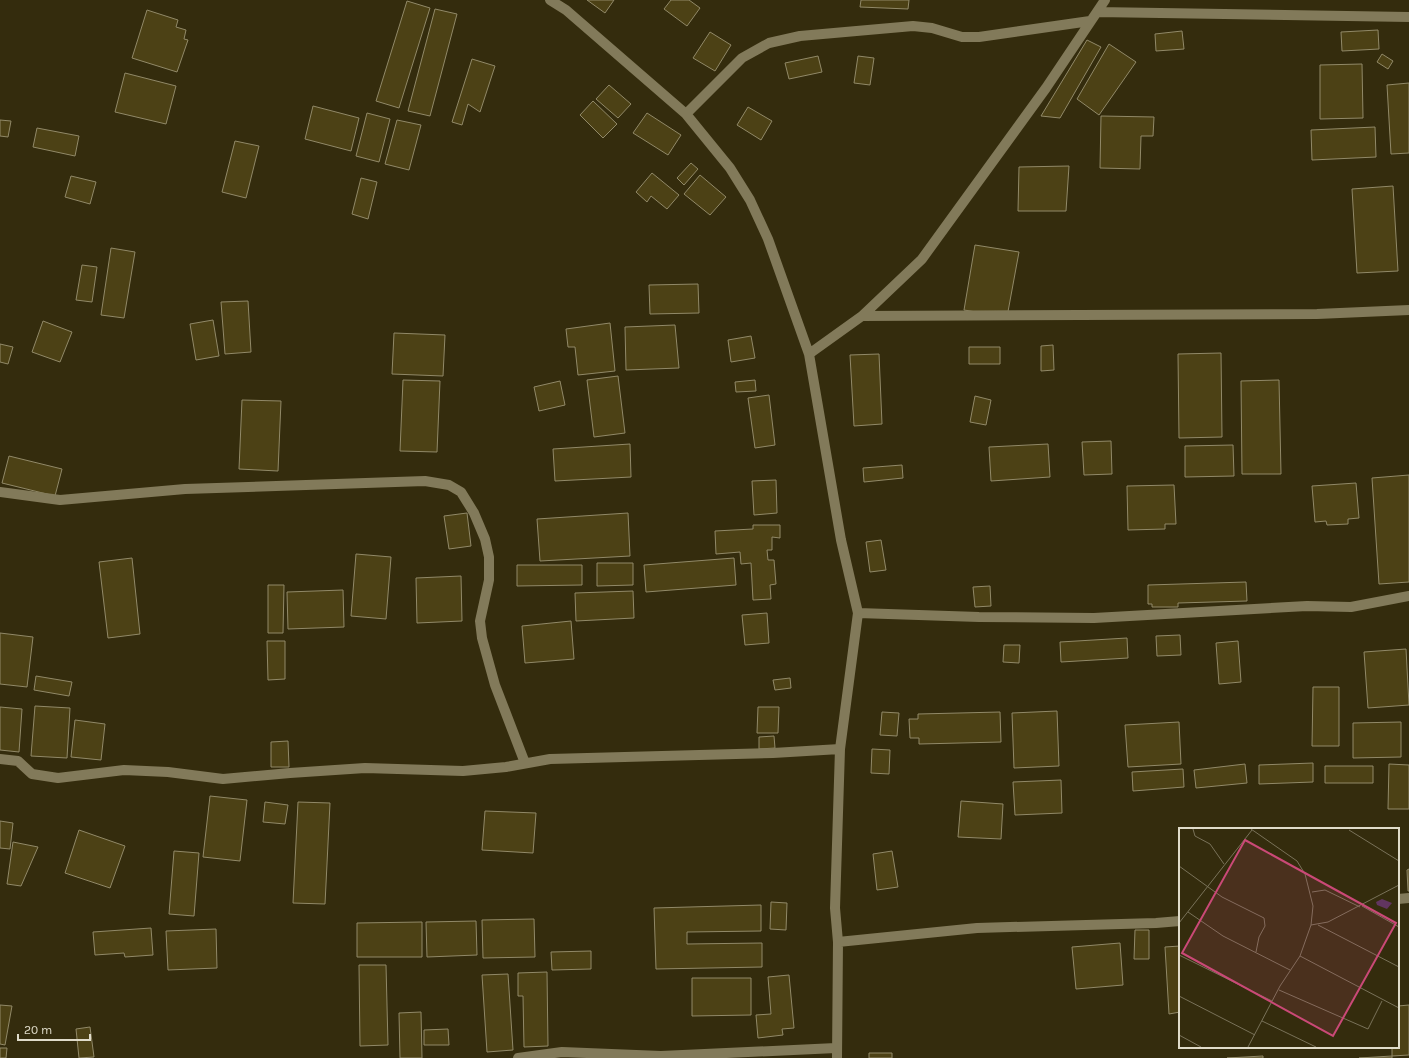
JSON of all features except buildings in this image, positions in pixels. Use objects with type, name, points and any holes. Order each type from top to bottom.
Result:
[{"type":"street","points":[[518,1058],[562,1052],[661,1056],[836,1053],[838,942],[835,908],[840,749],[858,613],[841,540],[809,354],[768,239],[750,200],[730,168],[686,114],[566,10],[550,0]]},
{"type":"street","points":[[809,354],[862,316],[922,259],[1046,88],[1105,0]]},
{"type":"street","points":[[1097,12],[1409,17]]},
{"type":"street","points":[[686,114],[742,58],[769,43],[800,36],[913,26],[932,28],[962,37],[979,37],[1090,22]]},
{"type":"street","points":[[862,316],[1309,314],[1409,310]]},
{"type":"street","points":[[0,492],[60,500],[185,489],[425,481],[449,485],[461,492],[474,513],[485,539],[489,558],[489,580],[480,621],[482,638],[495,685],[525,763]]},
{"type":"street","points":[[858,613],[979,617],[1094,618],[1307,606],[1351,607],[1409,596]]},
{"type":"street","points":[[0,759],[18,761],[32,774],[58,778],[124,770],[168,772],[223,779],[365,768],[463,771],[506,767],[550,759],[773,753],[840,749]]},
{"type":"street","points":[[1399,899],[1409,898]]},
{"type":"street","points":[[838,942],[977,928],[1156,923],[1179,920]]}]
